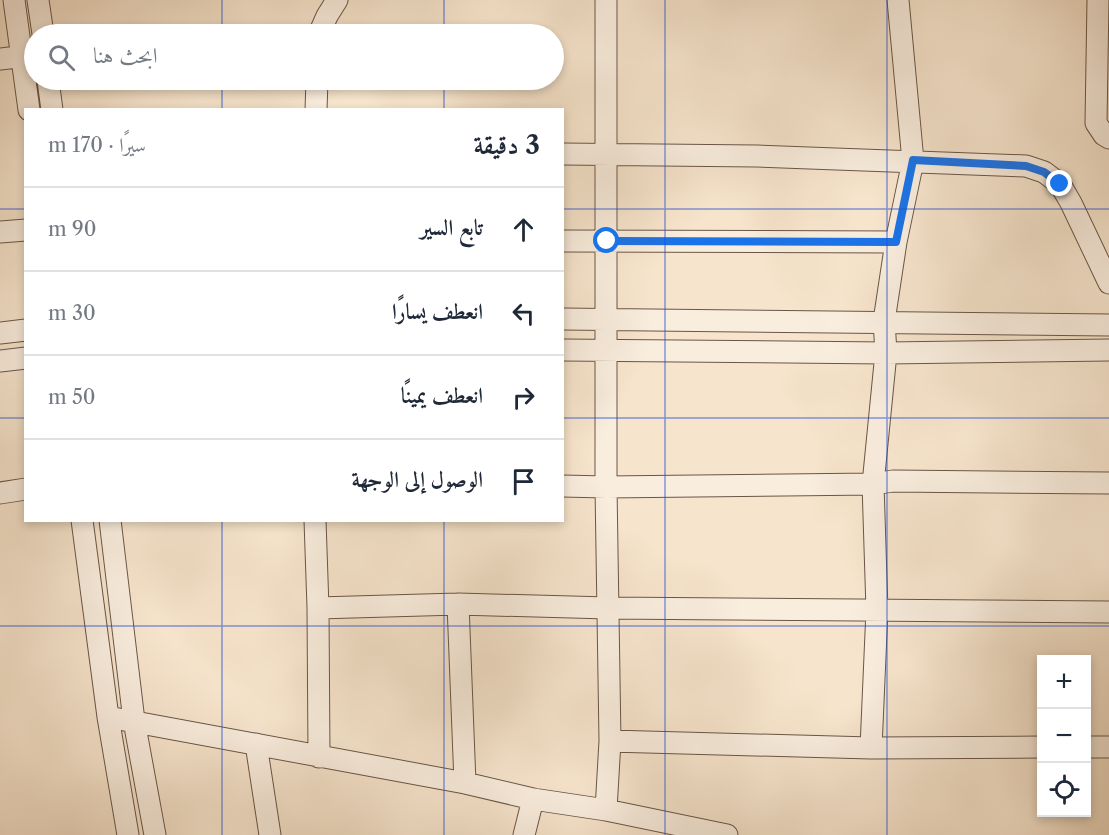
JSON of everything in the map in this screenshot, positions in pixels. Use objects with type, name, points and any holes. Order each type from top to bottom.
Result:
[{"type":"street","points":[[14,0],[24,37]]},
{"type":"street","points":[[38,0],[42,24]]},
{"type":"street","points":[[323,24],[337,0]]},
{"type":"street","points":[[606,0],[606,487],[610,741],[606,810]]},
{"type":"street","points":[[871,748],[877,610],[873,484],[886,353],[884,321],[896,242],[913,160],[898,0]]},
{"type":"street","points":[[1098,0],[1096,123],[1104,135],[1109,138]]},
{"type":"street","points":[[0,59],[24,56]]},
{"type":"street","points":[[29,90],[29,108]]},
{"type":"street","points":[[49,90],[52,108]]},
{"type":"street","points":[[316,108],[317,90]]},
{"type":"street","points":[[564,154],[913,160],[1026,166],[1044,172],[1060,184],[1109,283]]},
{"type":"street","points":[[0,232],[24,230]]},
{"type":"street","points":[[564,241],[896,242]]},
{"type":"street","points":[[564,319],[1109,325]]},
{"type":"street","points":[[0,333],[24,330]]},
{"type":"street","points":[[564,350],[886,353],[1109,350]]},
{"type":"street","points":[[0,361],[24,358]]},
{"type":"street","points":[[564,486],[873,484],[892,481],[1109,483]]},
{"type":"street","points":[[0,493],[24,489]]},
{"type":"street","points":[[82,522],[108,717],[128,835]]},
{"type":"street","points":[[110,522],[134,722],[155,835]]},
{"type":"street","points":[[315,522],[319,756]]},
{"type":"street","points":[[318,608],[458,604],[608,608],[1109,612]]},
{"type":"street","points":[[458,604],[465,783]]},
{"type":"street","points":[[108,717],[465,783],[533,800],[606,810],[728,835]]},
{"type":"street","points":[[610,741],[871,748],[1037,747]]},
{"type":"street","points":[[256,744],[270,835]]},
{"type":"street","points":[[1091,747],[1109,747]]},
{"type":"street","points":[[524,835],[533,800]]},
{"type":"route","points":[[607,241],[896,242],[913,160],[1026,166],[1044,172],[1060,184]]}]
